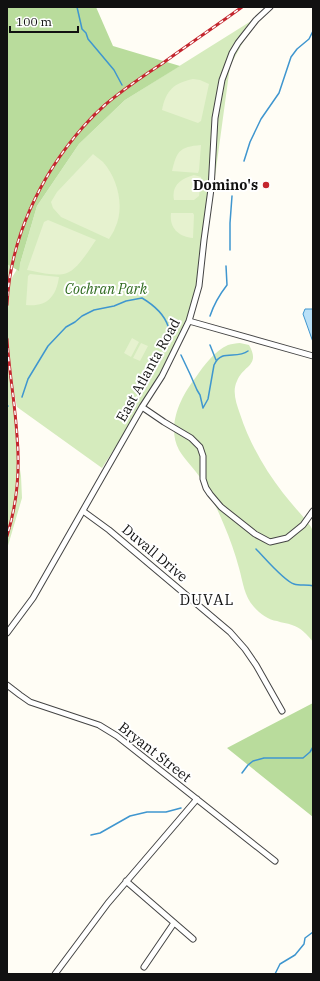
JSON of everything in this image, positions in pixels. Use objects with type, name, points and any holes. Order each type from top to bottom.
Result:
[{"type":"street","name":"East Atlanta Road","points":[[7,633],[33,598],[142,407],[162,376],[189,321],[199,286],[211,189],[215,118],[222,80],[232,53],[238,43],[256,20],[270,7]]},
{"type":"street","points":[[189,321],[313,356]]},
{"type":"street","points":[[142,407],[191,438],[200,447],[202,452],[203,479],[206,488],[221,507],[255,534],[270,542],[287,538],[302,526],[313,511]]},
{"type":"street","name":"Duvall Drive","points":[[83,511],[109,530],[230,632],[245,649],[256,665],[282,711]]},
{"type":"street","name":"Bryant Street","points":[[7,685],[30,702],[99,725],[117,736],[275,861]]},
{"type":"street","points":[[56,974],[108,903],[197,799]]},
{"type":"street","points":[[126,881],[193,939]]},
{"type":"street","points":[[144,967],[174,923]]},
{"type":"green space","points":[[7,7],[96,7],[113,46],[180,66],[125,100],[79,144],[37,206],[19,271],[7,264]]},
{"type":"green space","name":"Cochran Park","points":[[256,18],[230,66],[201,280],[192,322],[168,365],[102,468],[17,407],[10,374],[22,498],[7,549],[7,261],[13,265],[10,281],[20,264],[37,206],[79,144],[125,100]]},
{"type":"green space","points":[[193,79],[209,84],[201,121],[198,123],[162,110],[166,97],[172,88]]},
{"type":"green space","points":[[201,145],[198,173],[172,171],[180,151],[188,147]]},
{"type":"green space","points":[[93,154],[103,162],[113,177],[120,202],[118,220],[109,239],[61,217],[53,208],[51,202],[57,192]]},
{"type":"green space","points":[[194,175],[201,177],[199,196],[194,200],[174,200],[174,190],[178,183],[185,178]]},
{"type":"green space","points":[[171,213],[193,213],[193,238],[183,236],[176,231],[173,227]]},
{"type":"green space","points":[[48,220],[96,240],[75,268],[67,273],[52,274],[27,270],[44,222]]},
{"type":"green space","points":[[30,274],[59,277],[56,290],[45,302],[26,305],[28,276]]},
{"type":"green space","points":[[132,338],[139,342],[131,357],[124,353]]},
{"type":"green space","points":[[141,343],[148,346],[140,361],[133,358]]},
{"type":"green space","points":[[240,343],[249,345],[253,357],[250,365],[240,376],[235,389],[236,401],[244,424],[258,455],[270,475],[313,531],[313,642],[298,628],[290,624],[268,618],[259,612],[251,603],[244,589],[230,541],[216,506],[199,476],[181,453],[175,441],[174,431],[177,412],[190,385],[206,363],[214,355],[228,345]]},
{"type":"green space","points":[[313,703],[313,817],[227,748]]},
{"type":"water","points":[[305,309],[313,309],[313,342],[303,314]]},
{"type":"waterway","points":[[77,7],[82,29],[86,33],[88,39],[114,70],[122,85]]},
{"type":"waterway","points":[[244,161],[250,142],[261,119],[279,93],[291,57],[297,49],[309,39],[313,31]]},
{"type":"waterway","points":[[230,250],[232,196]]},
{"type":"waterway","points":[[210,316],[217,299],[227,285],[226,266]]},
{"type":"waterway","points":[[22,397],[28,379],[48,346],[66,327],[94,310],[142,298],[154,306],[164,317],[168,326],[170,339]]},
{"type":"waterway","points":[[210,345],[216,360]]},
{"type":"waterway","points":[[203,408],[208,399],[214,365],[217,360],[225,355],[239,355],[248,351]]},
{"type":"waterway","points":[[181,355],[200,395],[203,408]]},
{"type":"waterway","points":[[256,549],[280,574],[290,582],[296,585],[313,586]]},
{"type":"waterway","points":[[242,773],[253,761],[264,758],[303,758],[313,747]]},
{"type":"waterway","points":[[91,835],[100,833],[130,816],[147,812],[166,812],[181,808]]},
{"type":"waterway","points":[[275,974],[280,964],[295,955],[304,944],[305,938],[313,932]]},
{"type":"railway","points":[[7,305],[9,280],[21,233],[41,187],[53,166],[68,146],[88,121],[113,98],[242,7]]},
{"type":"railway","points":[[7,339],[18,448],[17,486],[7,536]]},
{"type":"place","name":"Domino's","points":[[266,185]]},
{"type":"district","name":"DUVAL","points":[[207,600]]}]
